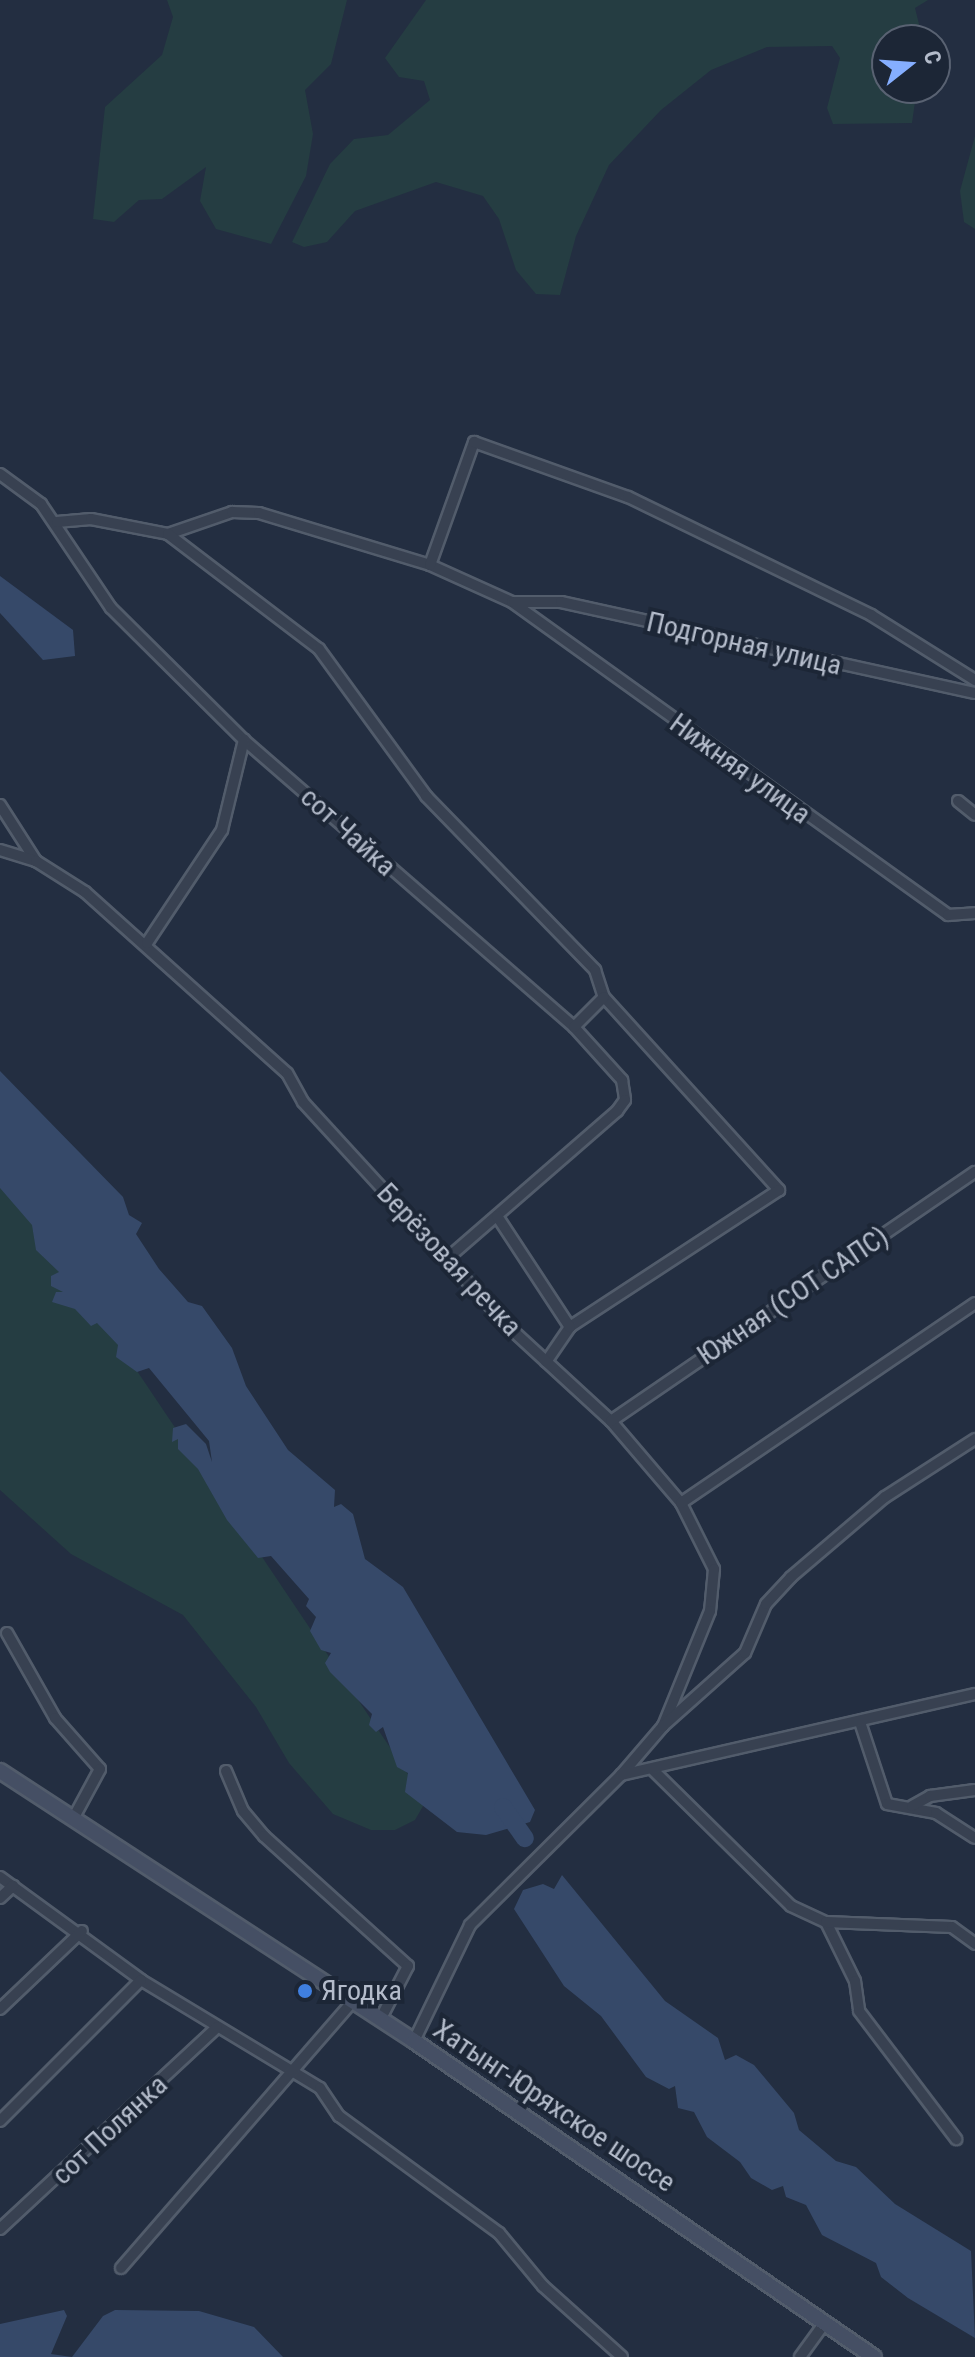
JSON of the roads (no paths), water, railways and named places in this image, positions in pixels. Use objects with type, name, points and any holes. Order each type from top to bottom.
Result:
[{"type":"main road","name":"Хатынг-Юряхское шоссе","points":[[0,1771],[414,2041],[874,2357]]},
{"type":"street","points":[[430,565],[474,442],[628,497],[871,615],[975,680]]},
{"type":"street","name":"сот Чайка","points":[[0,474],[57,522],[111,608],[244,740],[574,1027],[626,1090],[617,1111],[497,1216]]},
{"type":"street","points":[[168,534],[232,512],[259,513],[430,565],[512,602]]},
{"type":"street","points":[[57,522],[91,519],[168,534],[319,649],[426,796],[595,970],[604,997],[779,1190],[570,1327],[546,1362]]},
{"type":"street","name":"Подгорная улица","points":[[512,602],[561,602],[975,693]]},
{"type":"street","name":"Нижняя улица","points":[[512,602],[948,915],[975,913]]},
{"type":"street","points":[[147,943],[222,830],[244,740]]},
{"type":"street","points":[[958,801],[975,815]]},
{"type":"street","points":[[0,805],[36,861]]},
{"type":"street","points":[[0,850],[36,861]]},
{"type":"street","name":"Берёзовая речка","points":[[36,861],[147,943],[287,1073],[303,1102],[546,1362],[611,1421],[681,1503],[714,1569],[710,1611],[663,1726]]},
{"type":"street","points":[[574,1027],[604,997]]},
{"type":"street","name":"Южная (СОТ САПС)","points":[[611,1421],[975,1172]]},
{"type":"street","points":[[449,1257],[497,1216],[570,1327]]},
{"type":"street","points":[[681,1503],[975,1303]]},
{"type":"street","points":[[414,2041],[470,1925],[621,1775],[663,1726],[745,1653],[766,1604],[791,1577],[885,1497],[975,1439]]},
{"type":"street","points":[[7,1633],[55,1718],[100,1769],[73,1819]]},
{"type":"street","points":[[621,1775],[654,1771],[975,1694]]},
{"type":"street","points":[[860,1722],[881,1797],[895,1809],[912,1806],[930,1796],[975,1790]]},
{"type":"street","points":[[226,1771],[243,1811],[264,1836],[408,1966],[380,2020]]},
{"type":"street","points":[[654,1771],[791,1906],[826,1922],[952,1927],[975,1944]]},
{"type":"street","points":[[912,1806],[975,1838]]},
{"type":"street","points":[[0,1877],[82,1931],[141,1980],[289,2075],[320,2088],[339,2116],[499,2233],[543,2286],[622,2357]]},
{"type":"street","points":[[0,1898],[13,1886]]},
{"type":"street","points":[[826,1922],[855,1981],[859,2011],[956,2139]]},
{"type":"street","points":[[0,2009],[82,1931]]},
{"type":"street","points":[[0,2121],[141,1980]]},
{"type":"street","points":[[121,2268],[352,2002]]},
{"type":"street","name":"сот Полянка","points":[[0,2229],[217,2027]]},
{"type":"street","points":[[800,2357],[824,2324]]},
{"type":"water","points":[[0,576],[73,630],[75,656],[43,660],[0,613]]},
{"type":"water","points":[[0,1071],[123,1197],[129,1215],[142,1223],[136,1234],[159,1269],[188,1302],[202,1306],[232,1348],[246,1386],[288,1450],[335,1490],[334,1507],[341,1504],[353,1514],[365,1559],[403,1587],[535,1810],[530,1822],[486,1835],[457,1832],[405,1792],[408,1773],[397,1767],[383,1727],[376,1732],[369,1725],[372,1714],[330,1672],[325,1663],[331,1653],[321,1650],[310,1631],[316,1617],[306,1606],[309,1599],[271,1556],[258,1558],[227,1520],[198,1469],[178,1449],[178,1439],[172,1442],[173,1428],[186,1424],[206,1444],[212,1462],[209,1441],[149,1368],[137,1372],[116,1357],[118,1345],[97,1323],[91,1326],[75,1309],[52,1302],[56,1292],[63,1292],[51,1286],[51,1276],[59,1272],[36,1250],[32,1225],[0,1188]]},
{"type":"water","points":[[562,1875],[665,2001],[718,2038],[725,2060],[736,2055],[754,2065],[794,2113],[799,2130],[836,2161],[856,2167],[895,2204],[971,2251],[975,2338],[908,2298],[881,2277],[876,2263],[822,2235],[806,2205],[786,2197],[783,2186],[772,2190],[751,2178],[740,2162],[707,2137],[694,2112],[678,2108],[675,2086],[669,2089],[646,2077],[601,2016],[564,1986],[514,1909],[523,1890],[543,1884],[554,1889]]},
{"type":"water","points":[[64,2310],[67,2316],[51,2354],[72,2357],[0,2357],[0,2324]]},
{"type":"water","points":[[115,2310],[199,2311],[254,2327],[283,2357],[72,2357],[103,2316]]},
{"type":"waterway","points":[[503,1807],[525,1838]]},
{"type":"place","name":"Ягодка","points":[[305,1991]]}]
